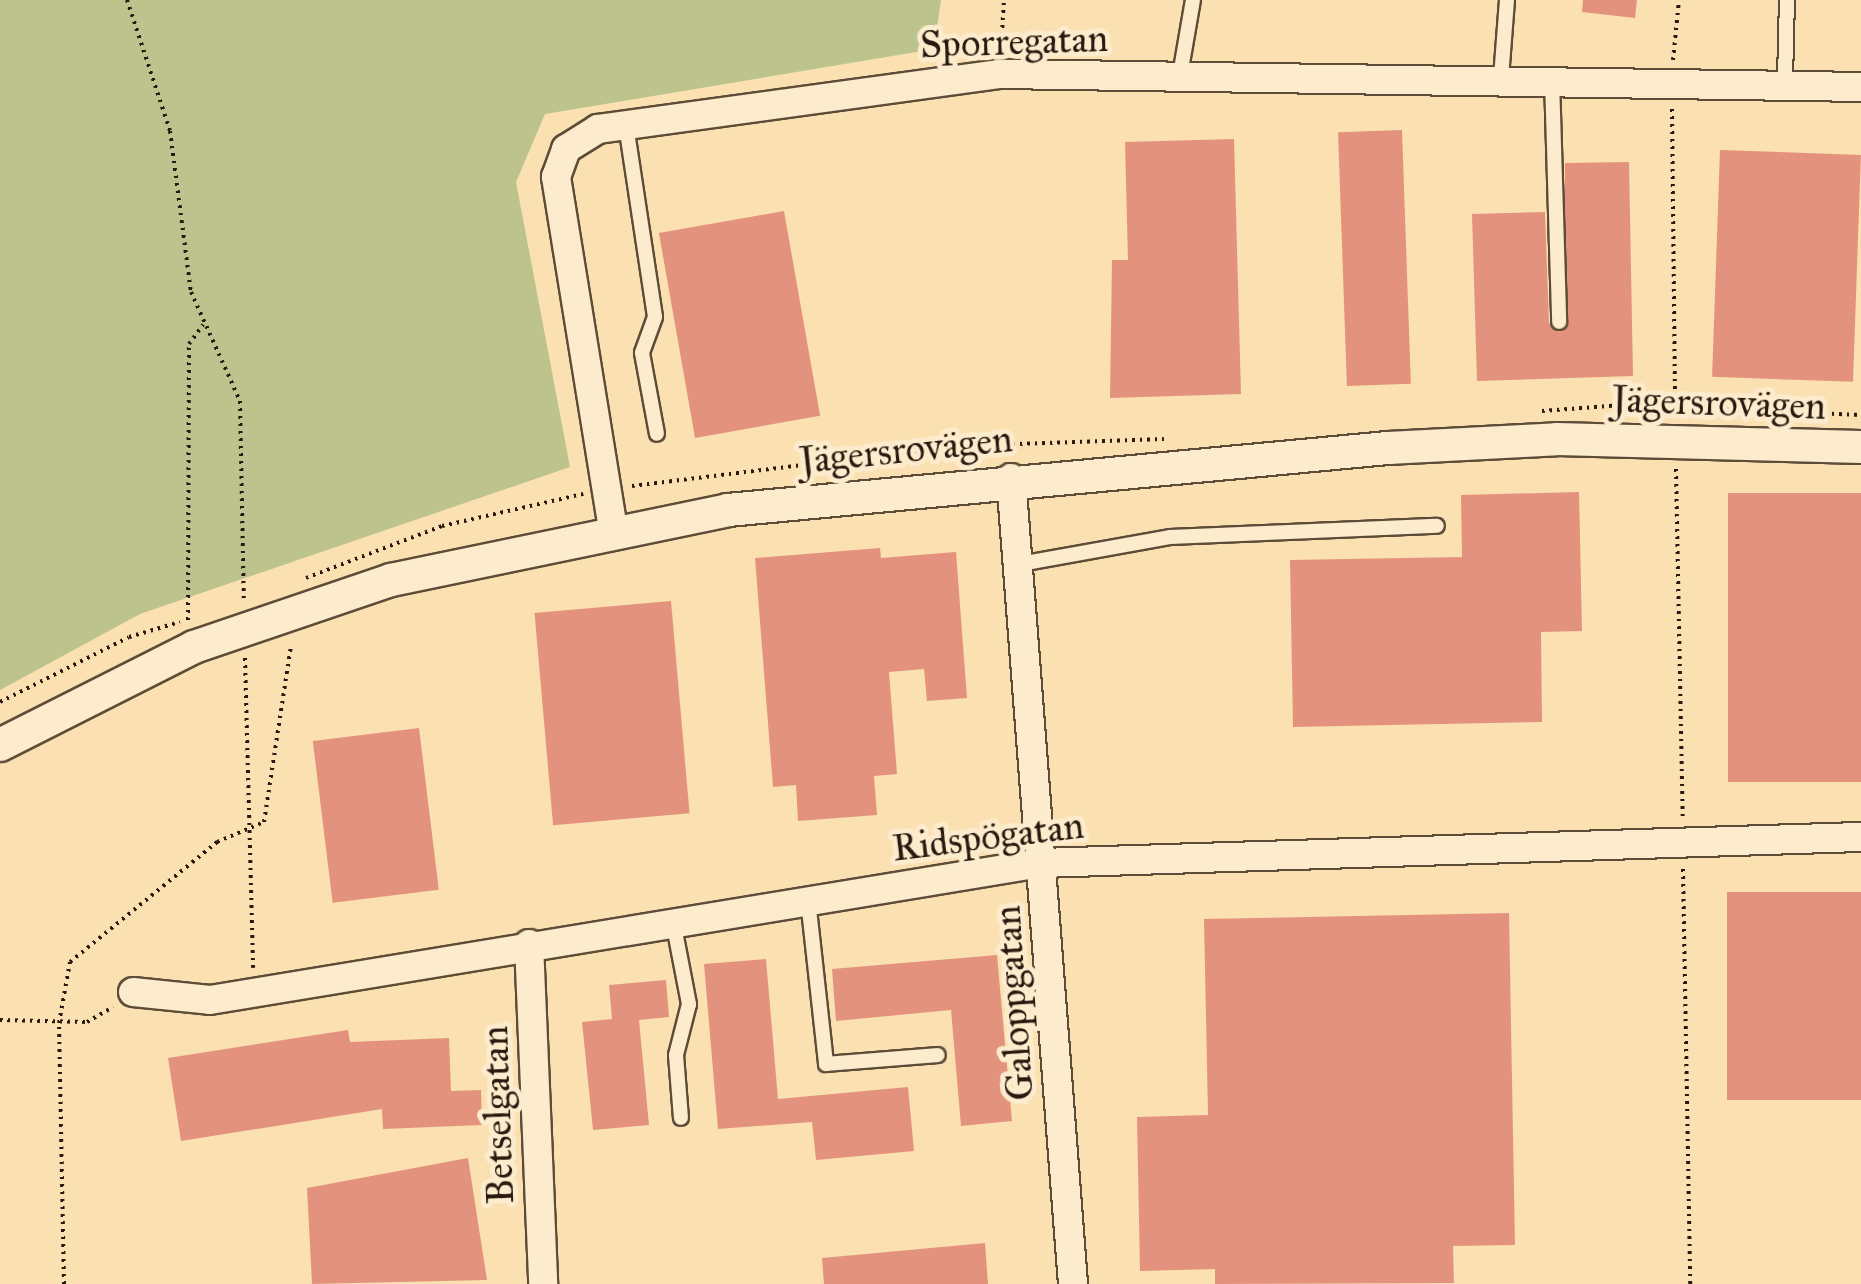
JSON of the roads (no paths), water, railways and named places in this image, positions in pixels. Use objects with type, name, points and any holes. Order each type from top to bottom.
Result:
[{"type":"street","name":"Sporregatan","points":[[613,530],[556,177],[566,149],[626,125],[999,74],[1785,80],[1861,87]]},
{"type":"street","name":"Jägersrovägen","points":[[0,745],[179,654],[280,616],[492,552],[613,530],[1011,478],[1558,439],[1861,447]]},
{"type":"street","name":"Galoppgatan","points":[[1011,478],[1073,1284]]},
{"type":"street","name":"Ridspögatan","points":[[133,992],[210,1000],[529,944],[1041,863],[1861,838]]},
{"type":"street","name":"Betselgatan","points":[[529,944],[543,1284]]},
{"type":"lane","points":[[1180,75],[1193,0]]},
{"type":"lane","points":[[1501,78],[1507,0]]},
{"type":"lane","points":[[1785,80],[1787,0]]},
{"type":"lane","points":[[1552,79],[1560,322]]},
{"type":"lane","points":[[626,125],[655,317],[642,353],[657,434]]},
{"type":"lane","points":[[1020,564],[1170,536],[1437,526]]},
{"type":"lane","points":[[808,900],[826,1064],[938,1055]]},
{"type":"lane","points":[[673,921],[689,1004],[676,1055],[681,1118]]}]
